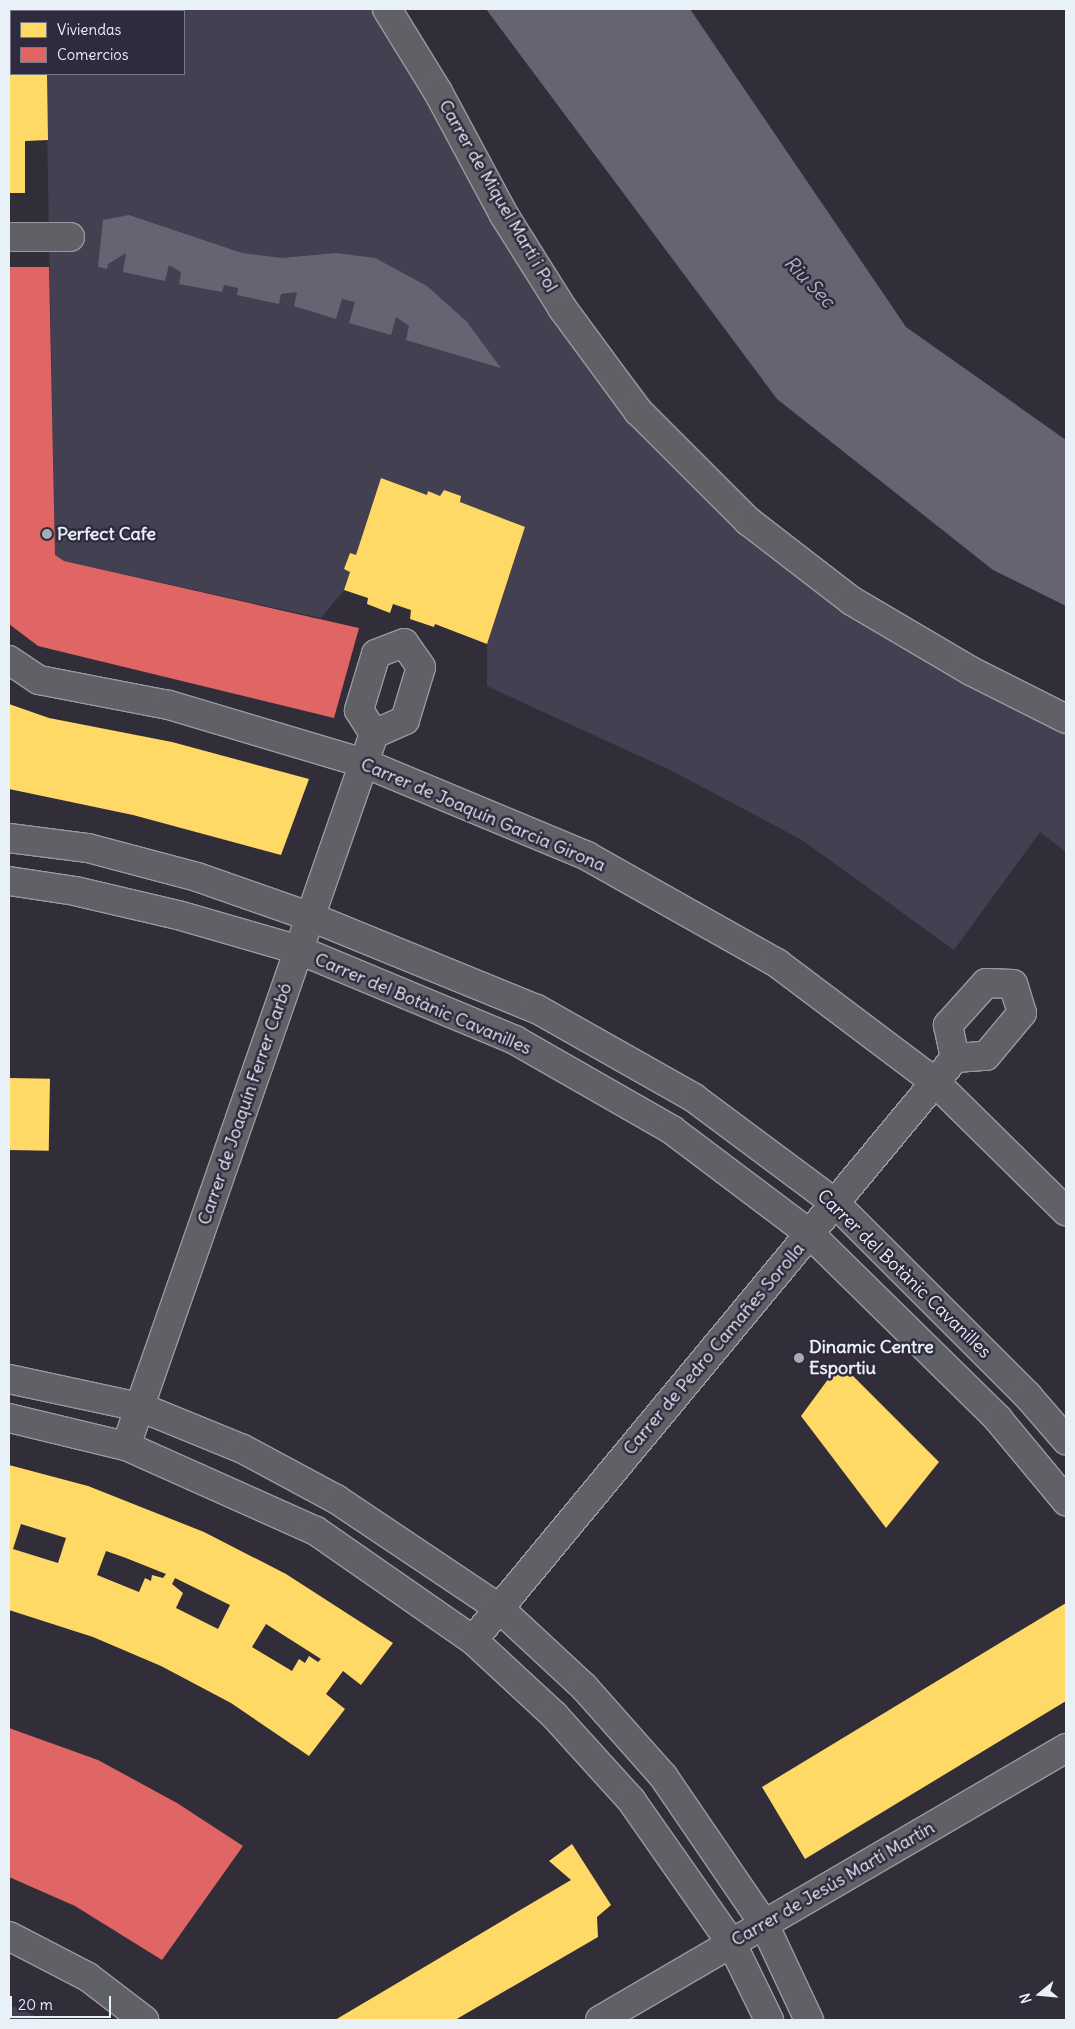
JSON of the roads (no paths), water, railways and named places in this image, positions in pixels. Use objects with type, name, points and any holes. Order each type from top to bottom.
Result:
[{"type":"street","name":"Carrer de Miquel Martí i Pol","points":[[387,9],[438,92],[509,223],[563,309],[638,411],[748,521],[852,601],[971,671],[1066,719]]},
{"type":"street","points":[[9,237],[70,236]]},
{"type":"street","name":"Carrer de Joaquín Garcia Girona","points":[[9,660],[39,680],[169,705],[364,763],[596,861],[777,963],[935,1082],[1066,1211]]},
{"type":"street","name":"Carrer de Joaquín Ferrer Carbó","points":[[126,1446],[374,734]]},
{"type":"street","name":"Carrer del Botànic Cavanilles","points":[[9,838],[88,848],[197,877],[311,916],[537,1009],[694,1098],[835,1203],[1027,1395],[1066,1440]]},
{"type":"street","name":"Carrer del Botànic Cavanilles","points":[[9,881],[75,891],[178,915],[299,950],[515,1040],[672,1130],[810,1234],[998,1419],[1066,1501]]},
{"type":"street","name":"Carrer de Pedro Camañes Sorolla","points":[[473,1640],[955,1058]]},
{"type":"street","points":[[9,1378],[140,1407],[243,1449],[336,1499],[499,1608],[584,1687],[663,1776],[764,1924],[810,2020]]},
{"type":"street","points":[[9,1418],[126,1446],[316,1531],[473,1640],[554,1715],[631,1800],[732,1944],[769,2020]]},
{"type":"street","name":"Carrer de Jesús Martí Martín","points":[[600,2020],[1066,1748]]},
{"type":"street","points":[[9,1936],[88,1977],[144,2020]]},
{"type":"water","name":"Riu Sec","points":[[486,9],[690,9],[906,327],[1066,440],[1066,606],[993,570],[777,399]]},
{"type":"water","points":[[129,215],[242,253],[282,258],[336,253],[375,258],[427,286],[467,322],[501,368],[406,340],[409,326],[396,317],[391,335],[349,323],[355,302],[342,299],[336,319],[294,306],[297,292],[281,294],[279,304],[237,295],[238,288],[224,285],[222,292],[179,284],[181,272],[169,265],[165,281],[123,272],[126,253],[108,264],[107,269],[98,267],[103,220]]},
{"type":"place","name":"Perfect Cafe","points":[[47,534]]},
{"type":"place","name":"Dinamic Centre Esportiu","points":[[799,1358]]}]
